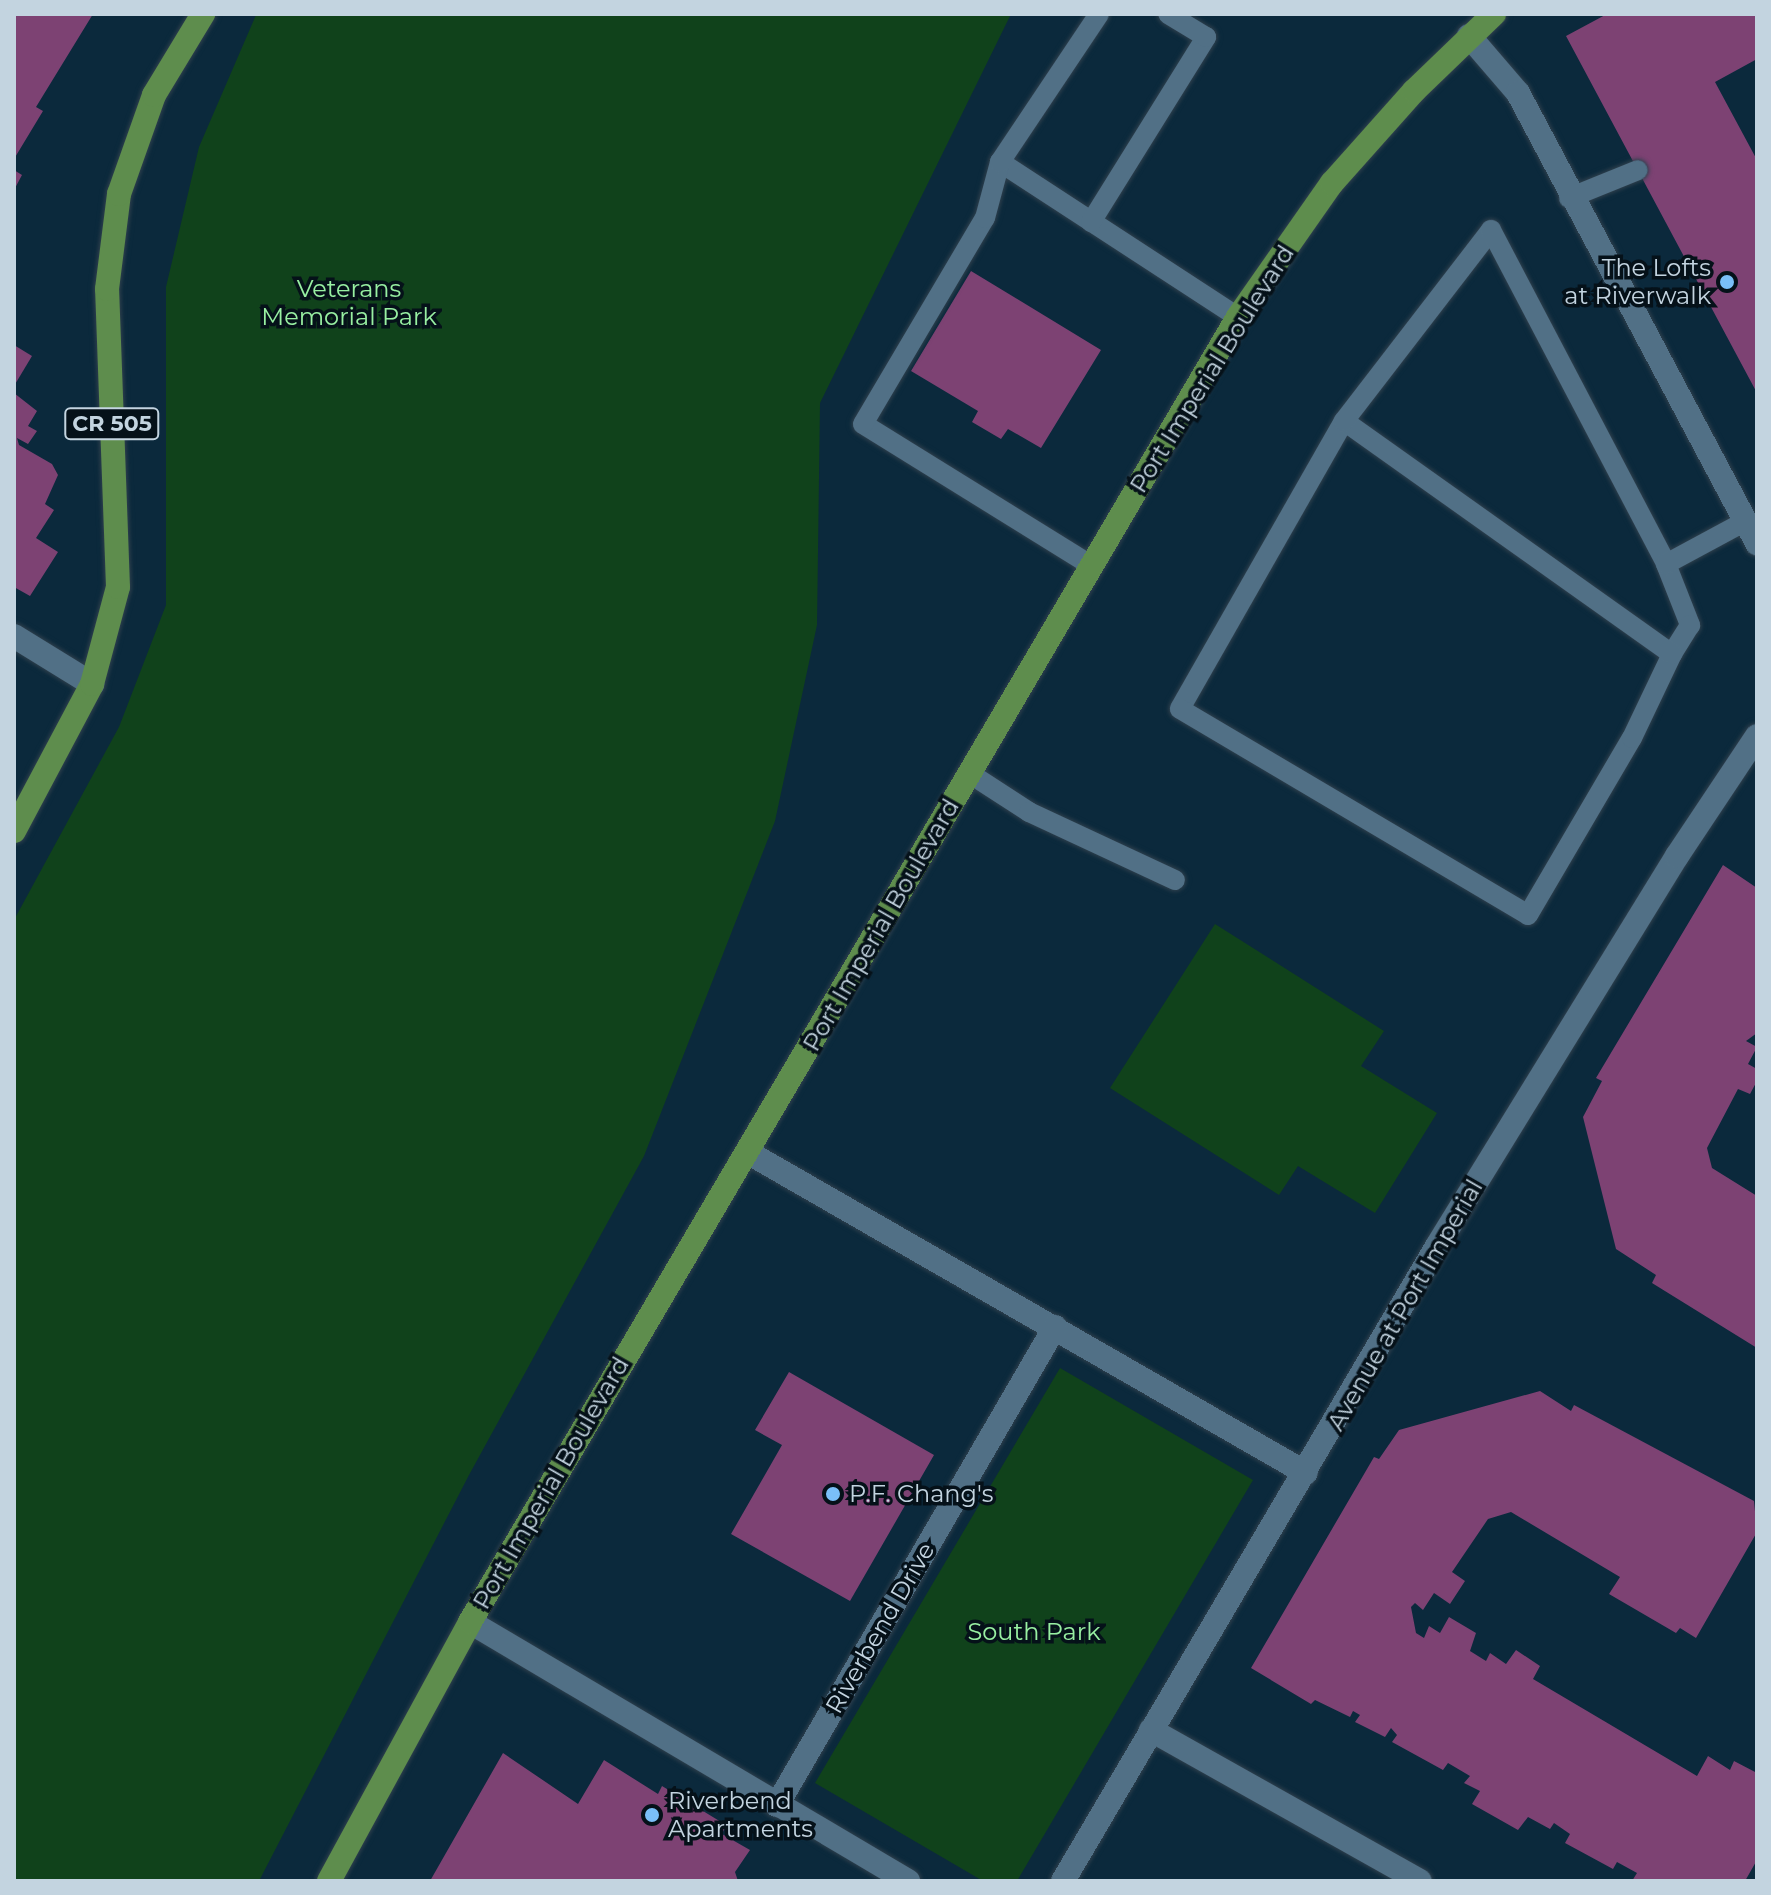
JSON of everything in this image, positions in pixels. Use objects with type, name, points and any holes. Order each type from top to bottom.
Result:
[{"type":"main road","name":"CR 505","points":[[14,831],[92,684],[118,587],[107,289],[119,194],[154,95],[203,14]]},
{"type":"main road","name":"Port Imperial Boulevard","points":[[329,1881],[470,1622],[749,1153],[1238,317],[1332,183],[1469,36],[1494,14]]},
{"type":"street","points":[[1469,36],[1518,93],[1569,198],[1751,532]]},
{"type":"street","points":[[14,636],[92,684]]},
{"type":"street","name":"Avenue at Port Imperial","points":[[1063,1881],[1437,1246],[1677,856],[1757,736]]},
{"type":"street","points":[[749,1153],[1306,1473]]},
{"type":"street","name":"Riverbend Drive","points":[[777,1805],[1055,1327]]},
{"type":"street","points":[[470,1622],[908,1881]]},
{"type":"street","points":[[1151,1730],[1420,1881]]},
{"type":"lane","points":[[1092,566],[863,424],[985,218],[1000,162],[1099,14]]},
{"type":"lane","points":[[1091,222],[1206,37],[1168,14]]},
{"type":"lane","points":[[1000,162],[1238,317]]},
{"type":"lane","points":[[1569,198],[1638,170]]},
{"type":"lane","points":[[1491,230],[1666,564],[1690,625],[1672,654],[1632,738],[1528,915],[1180,709],[1344,421],[1491,230]]},
{"type":"lane","points":[[1344,421],[1672,654]]},
{"type":"lane","points":[[1666,564],[1751,532]]},
{"type":"lane","points":[[969,773],[1029,812],[1175,880]]},
{"type":"green space","name":"Veterans Memorial Park","points":[[1011,14],[820,403],[817,625],[775,821],[644,1156],[469,1475],[259,1881],[14,1881],[14,920],[119,727],[166,605],[166,287],[199,147],[256,15]]},
{"type":"green space","points":[[1215,924],[1384,1031],[1361,1066],[1437,1113],[1375,1213],[1298,1166],[1279,1195],[1110,1088]]},
{"type":"green space","name":"South Park","points":[[1060,1368],[1253,1480],[1017,1881],[983,1881],[815,1783]]},
{"type":"building","points":[[14,14],[93,14],[36,107],[43,111],[14,159]]},
{"type":"building","name":"The Lofts at Riverwalk","points":[[1607,14],[1757,14],[1757,59],[1715,82],[1757,160],[1757,393],[1566,36]]},
{"type":"building","points":[[14,170],[22,175],[14,190]]},
{"type":"building","points":[[971,271],[1101,350],[1041,448],[1008,429],[1001,439],[972,422],[978,411],[911,371]]},
{"type":"building","points":[[14,345],[32,356],[14,386]]},
{"type":"building","points":[[14,393],[37,411],[28,426],[37,431],[28,444],[17,438],[19,445],[52,464],[58,475],[45,504],[54,510],[36,538],[58,552],[30,596],[14,587]]},
{"type":"building","points":[[1723,865],[1757,888],[1757,1033],[1746,1041],[1757,1047],[1748,1064],[1757,1069],[1757,1081],[1750,1094],[1738,1089],[1707,1148],[1712,1168],[1757,1196],[1757,1348],[1652,1283],[1656,1275],[1616,1249],[1583,1117],[1602,1081],[1596,1078]]},
{"type":"building","name":"P.F. Chang's","points":[[789,1372],[934,1455],[850,1601],[731,1534],[782,1445],[755,1430]]},
{"type":"building","points":[[1540,1391],[1571,1411],[1574,1405],[1754,1501],[1757,1532],[1696,1638],[1680,1628],[1676,1633],[1609,1594],[1620,1577],[1511,1512],[1488,1519],[1452,1572],[1465,1581],[1450,1604],[1434,1593],[1423,1610],[1415,1603],[1411,1607],[1416,1633],[1424,1638],[1429,1626],[1440,1633],[1449,1617],[1476,1633],[1470,1651],[1486,1661],[1490,1653],[1506,1664],[1516,1650],[1540,1666],[1533,1679],[1697,1776],[1708,1756],[1730,1770],[1734,1761],[1757,1773],[1757,1860],[1745,1881],[1632,1881],[1637,1873],[1617,1862],[1613,1869],[1565,1843],[1570,1834],[1554,1823],[1550,1829],[1528,1817],[1518,1830],[1472,1804],[1480,1791],[1464,1783],[1470,1776],[1448,1763],[1443,1770],[1392,1742],[1397,1735],[1391,1728],[1385,1737],[1355,1722],[1360,1715],[1353,1711],[1350,1717],[1315,1700],[1311,1704],[1251,1668],[1374,1457],[1379,1459],[1399,1430]]},
{"type":"building","points":[[503,1753],[578,1804],[604,1760],[658,1794],[662,1786],[726,1825],[722,1834],[750,1850],[735,1872],[738,1881],[430,1881]]},
{"type":"place","name":"The Lofts at Riverwalk","points":[[1727,282]]},
{"type":"place","name":"P.F. Chang's","points":[[833,1494]]},
{"type":"place","name":"Riverbend Apartments","points":[[652,1815]]}]
